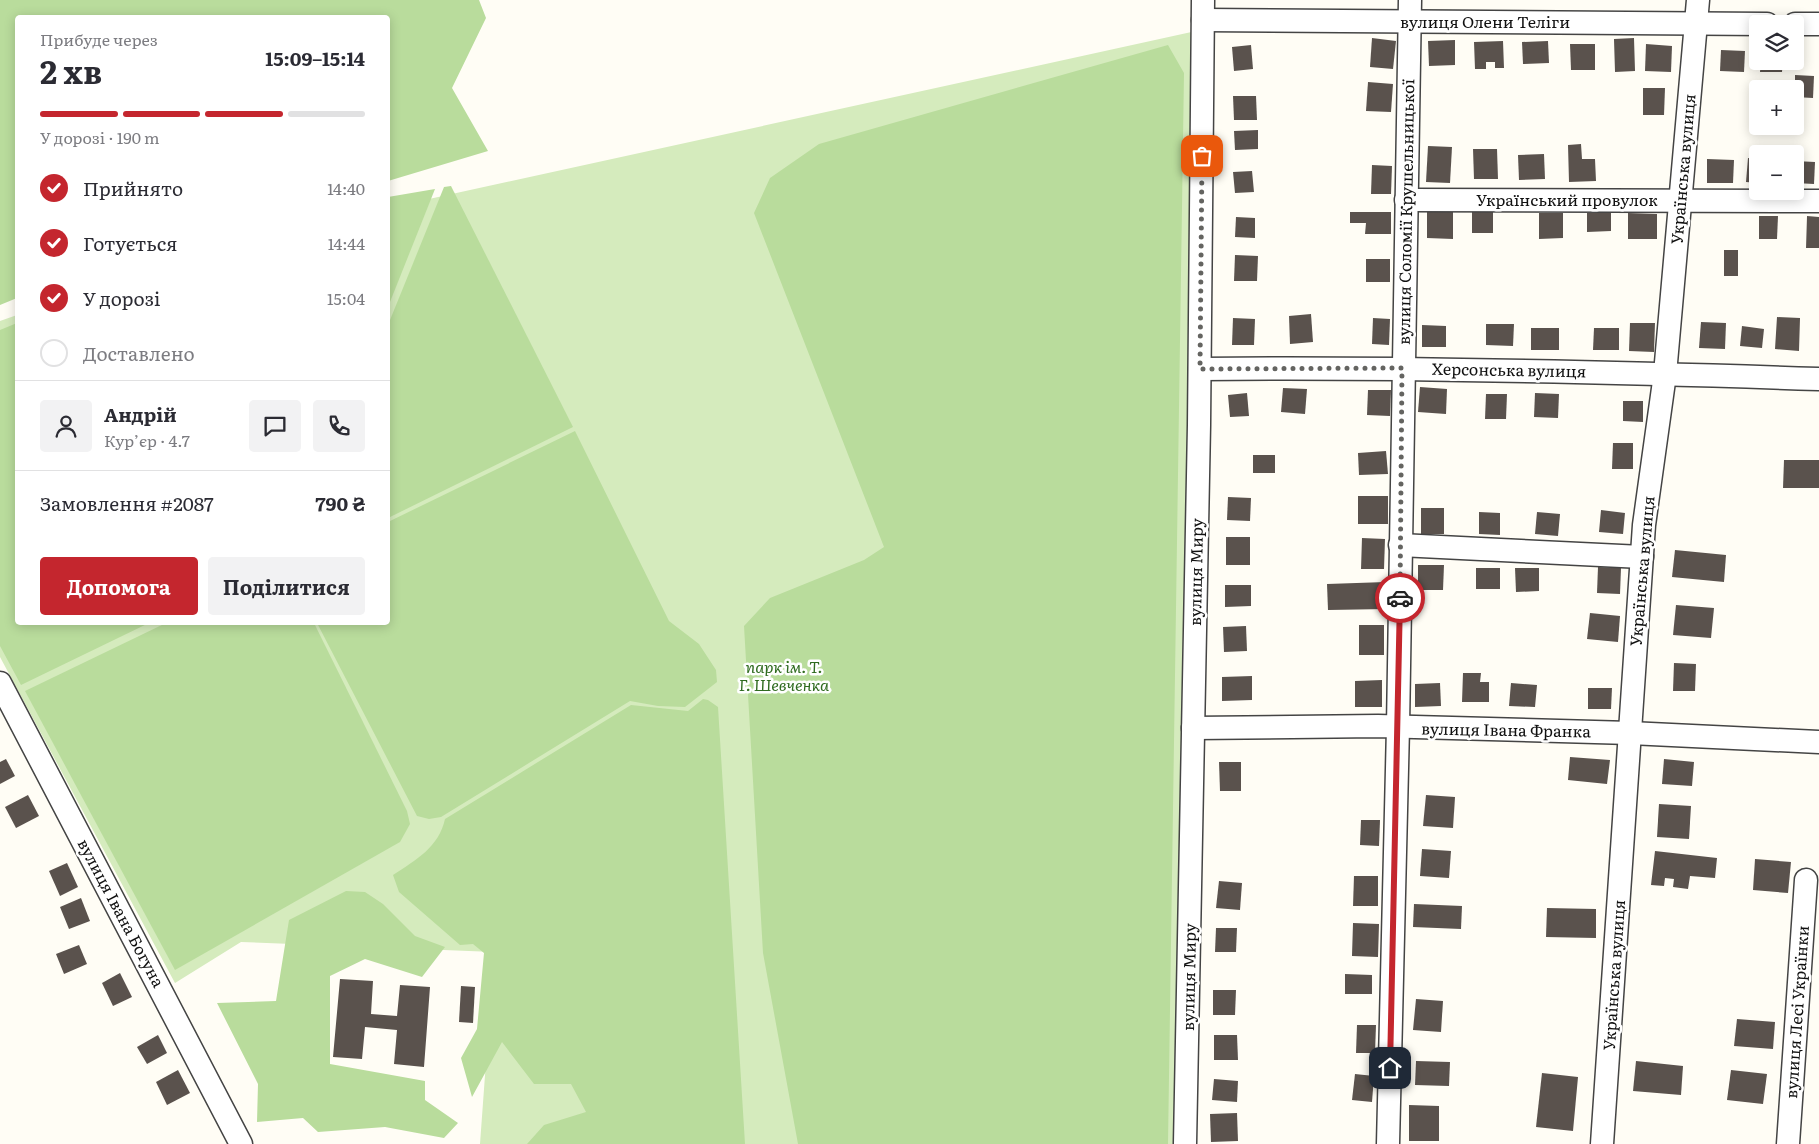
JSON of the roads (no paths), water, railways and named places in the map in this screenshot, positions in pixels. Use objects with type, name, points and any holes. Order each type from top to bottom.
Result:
[{"type":"street","name":"Українська вулиця","points":[[1602,1144],[1644,525],[1665,374],[1698,0]]},
{"type":"street","name":"вулиця Олени Теліги","points":[[1203,10],[1410,11],[1749,24]]},
{"type":"street","name":"вулиця Миру","points":[[1185,1144],[1200,369],[1203,10]]},
{"type":"street","name":"вулиця Соломії Крушельницької","points":[[1388,1144],[1398,727],[1402,368],[1410,11]]},
{"type":"street","points":[[1804,24],[1819,24]]},
{"type":"street","name":"Український провулок","points":[[1406,200],[1819,201]]},
{"type":"street","name":"Херсонська вулиця","points":[[1200,369],[1402,368],[1819,379]]},
{"type":"street","points":[[1400,546],[1642,557]]},
{"type":"street","name":"вулиця Івана Богуна","points":[[0,683],[241,1144]]},
{"type":"street","name":"вулиця Івана Франка","points":[[1194,728],[1398,727],[1630,733],[1819,742]]},
{"type":"street","name":"вулиця Лесі Українки","points":[[1788,1144],[1806,880]]},
{"type":"park label","name":"парк ім. Т. Г. Шевченка","points":[[784,676]]}]
